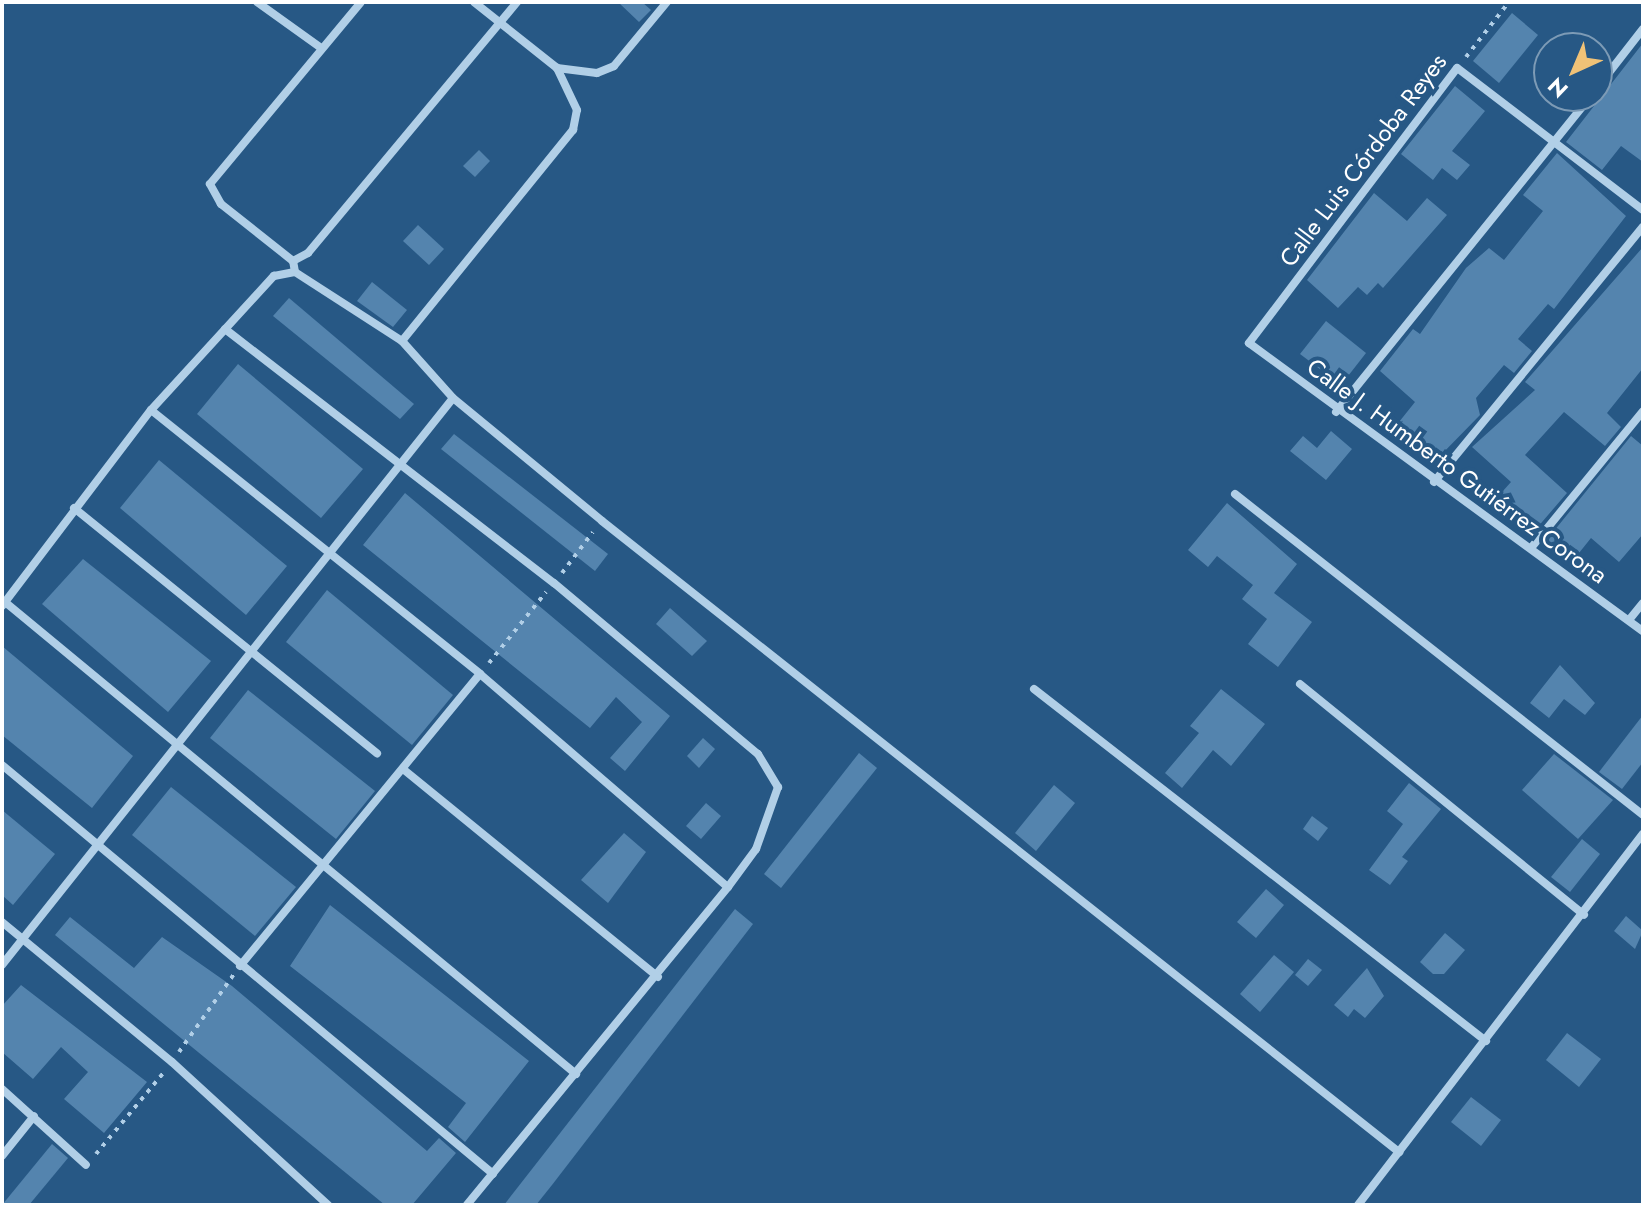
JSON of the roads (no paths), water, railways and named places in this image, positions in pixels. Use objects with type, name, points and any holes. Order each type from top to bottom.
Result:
[{"type":"street","points":[[257,2],[321,48]]},
{"type":"street","points":[[295,272],[293,261],[221,204],[210,184],[361,2]]},
{"type":"street","points":[[402,341],[573,130],[577,110],[557,68],[474,2]]},
{"type":"street","points":[[293,261],[308,253],[517,2]]},
{"type":"street","points":[[557,68],[597,73],[614,66],[667,2]]},
{"type":"street","points":[[1613,67],[1643,29]]},
{"type":"street","name":"Calle Luis Córdoba Reyes","points":[[1249,343],[1457,68],[1555,143]]},
{"type":"street","points":[[1336,412],[1579,112]]},
{"type":"street","points":[[1555,143],[1643,210]]},
{"type":"street","points":[[1434,482],[1643,227]]},
{"type":"street","points":[[576,1074],[330,865],[180,742],[3,604],[151,410],[274,276],[295,272],[402,341],[453,398],[602,521],[1399,1152]]},
{"type":"street","points":[[225,329],[554,583],[758,754],[778,787],[756,849],[728,887],[658,977],[467,1205]]},
{"type":"street","name":"Calle J. Humberto Gutiérrez Corona","points":[[1249,343],[1336,412],[1531,548],[1643,631]]},
{"type":"street","points":[[2,965],[453,398]]},
{"type":"street","points":[[151,410],[480,674],[728,887]]},
{"type":"street","points":[[1531,548],[1643,411]]},
{"type":"street","points":[[1235,494],[1643,815]]},
{"type":"street","points":[[74,508],[254,649],[377,753]]},
{"type":"street","points":[[1629,620],[1643,603]]},
{"type":"street","points":[[240,966],[330,865],[480,674]]},
{"type":"street","points":[[1300,684],[1584,915]]},
{"type":"street","points":[[1034,689],[1486,1041]]},
{"type":"street","points":[[2,765],[100,841],[240,966],[493,1174]]},
{"type":"street","points":[[403,769],[658,977]]},
{"type":"street","points":[[1358,1205],[1584,915],[1643,834]]},
{"type":"street","points":[[2,922],[328,1205]]},
{"type":"street","points":[[2,1089],[86,1165]]},
{"type":"street","points":[[2,1156],[34,1116]]}]
